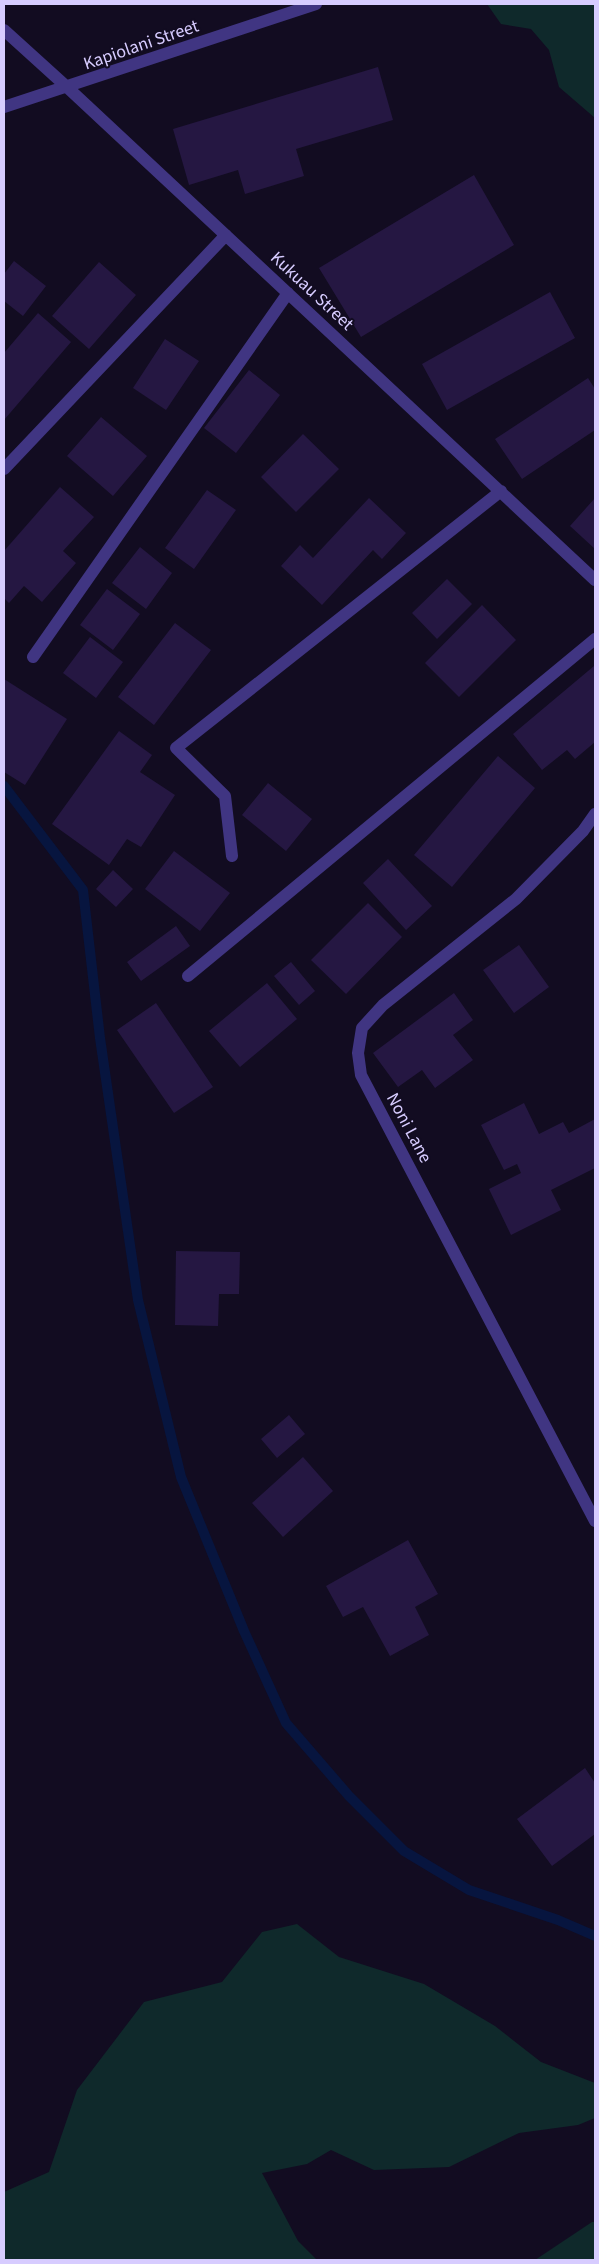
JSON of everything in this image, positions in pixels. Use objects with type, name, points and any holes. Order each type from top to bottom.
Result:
[{"type":"street","name":"Kapiolani Street","points":[[4,107],[68,88],[316,4]]},
{"type":"street","name":"Kukuau Street","points":[[4,30],[595,580]]},
{"type":"street","points":[[4,469],[226,235]]},
{"type":"street","points":[[33,657],[288,293]]},
{"type":"street","points":[[232,856],[225,796],[176,748],[501,491]]},
{"type":"street","points":[[188,976],[595,639]]},
{"type":"street","name":"Noni Lane","points":[[595,814],[583,831],[516,899],[383,1005],[362,1028],[358,1053],[361,1075],[595,1521]]},
{"type":"green space","points":[[487,4],[595,4],[595,118],[559,87],[549,50],[531,29],[501,24]]},
{"type":"green space","points":[[297,1924],[339,1957],[424,1984],[495,2026],[541,2062],[595,2083],[595,2118],[578,2125],[519,2133],[449,2167],[374,2170],[331,2150],[307,2164],[262,2173],[298,2241],[317,2260],[4,2260],[4,2192],[49,2172],[77,2090],[144,2002],[222,1982],[262,1932]]},
{"type":"green space","points":[[592,2222],[595,2222],[595,2260],[535,2260]]},
{"type":"building","points":[[378,67],[393,120],[296,149],[304,176],[245,194],[238,170],[189,185],[173,129]]},
{"type":"building","points":[[474,175],[514,245],[361,337],[319,268]]},
{"type":"building","points":[[14,261],[46,286],[23,316],[4,301],[4,274]]},
{"type":"building","points":[[99,262],[136,295],[89,349],[52,316]]},
{"type":"building","points":[[550,292],[575,338],[447,410],[422,364]]},
{"type":"building","points":[[38,313],[71,342],[4,420],[4,353]]},
{"type":"building","points":[[165,339],[199,361],[166,410],[133,388]]},
{"type":"building","points":[[249,370],[280,395],[236,453],[204,428]]},
{"type":"building","points":[[588,378],[595,389],[595,430],[522,479],[495,439]]},
{"type":"building","points":[[101,417],[147,456],[113,496],[67,456]]},
{"type":"building","points":[[303,434],[339,469],[296,512],[261,477]]},
{"type":"building","points":[[60,487],[94,517],[63,551],[76,563],[42,602],[24,586],[9,603],[4,598],[4,551]]},
{"type":"building","points":[[207,490],[236,510],[194,569],[165,548]]},
{"type":"building","points":[[369,498],[406,533],[382,559],[373,550],[322,605],[281,566],[300,545],[313,558]]},
{"type":"building","points":[[595,498],[595,549],[570,526]]},
{"type":"building","points":[[140,547],[172,573],[146,609],[112,583]]},
{"type":"building","points":[[447,579],[472,604],[437,639],[412,613]]},
{"type":"building","points":[[107,589],[140,614],[113,650],[80,625]]},
{"type":"building","points":[[482,605],[516,640],[459,697],[425,663]]},
{"type":"building","points":[[175,623],[211,650],[154,725],[118,697]]},
{"type":"building","points":[[90,637],[123,662],[96,698],[63,673]]},
{"type":"building","points":[[594,666],[595,742],[575,759],[567,750],[542,770],[513,734]]},
{"type":"building","points":[[4,679],[67,719],[25,785],[4,772]]},
{"type":"building","points":[[119,731],[152,755],[140,772],[175,795],[141,847],[127,839],[109,865],[52,824]]},
{"type":"building","points":[[498,756],[535,788],[452,887],[414,855]]},
{"type":"building","points":[[268,783],[312,819],[286,851],[242,815]]},
{"type":"building","points":[[174,851],[230,893],[200,931],[145,889]]},
{"type":"building","points":[[388,859],[432,906],[406,930],[363,883]]},
{"type":"building","points":[[113,870],[133,889],[116,907],[96,889]]},
{"type":"building","points":[[368,903],[402,937],[346,994],[311,960]]},
{"type":"building","points":[[176,926],[190,946],[141,981],[127,962]]},
{"type":"building","points":[[519,945],[549,987],[514,1013],[483,970]]},
{"type":"building","points":[[291,962],[315,991],[299,1005],[274,976]]},
{"type":"building","points":[[267,983],[297,1019],[240,1067],[209,1031]]},
{"type":"building","points":[[454,993],[473,1020],[453,1035],[473,1060],[435,1088],[422,1070],[398,1087],[373,1053]]},
{"type":"building","points":[[156,1003],[213,1087],[174,1113],[117,1030]]},
{"type":"building","points":[[524,1103],[539,1134],[563,1122],[569,1133],[595,1119],[595,1168],[551,1190],[561,1210],[511,1235],[489,1189],[521,1173],[517,1164],[504,1170],[481,1125]]},
{"type":"building","points":[[176,1251],[240,1252],[239,1294],[219,1294],[218,1326],[175,1325]]},
{"type":"building","points":[[289,1415],[305,1434],[277,1458],[261,1439]]},
{"type":"building","points":[[303,1457],[333,1491],[283,1537],[252,1503]]},
{"type":"building","points":[[408,1540],[438,1594],[415,1607],[429,1635],[390,1656],[363,1607],[343,1617],[326,1586]]},
{"type":"building","points":[[585,1768],[595,1783],[595,1834],[552,1866],[517,1819]]},
{"type":"waterway","points":[[4,786],[83,890],[100,1038],[138,1300],[181,1477],[244,1631],[286,1723],[349,1796],[404,1851],[469,1890],[558,1920],[595,1936]]}]
